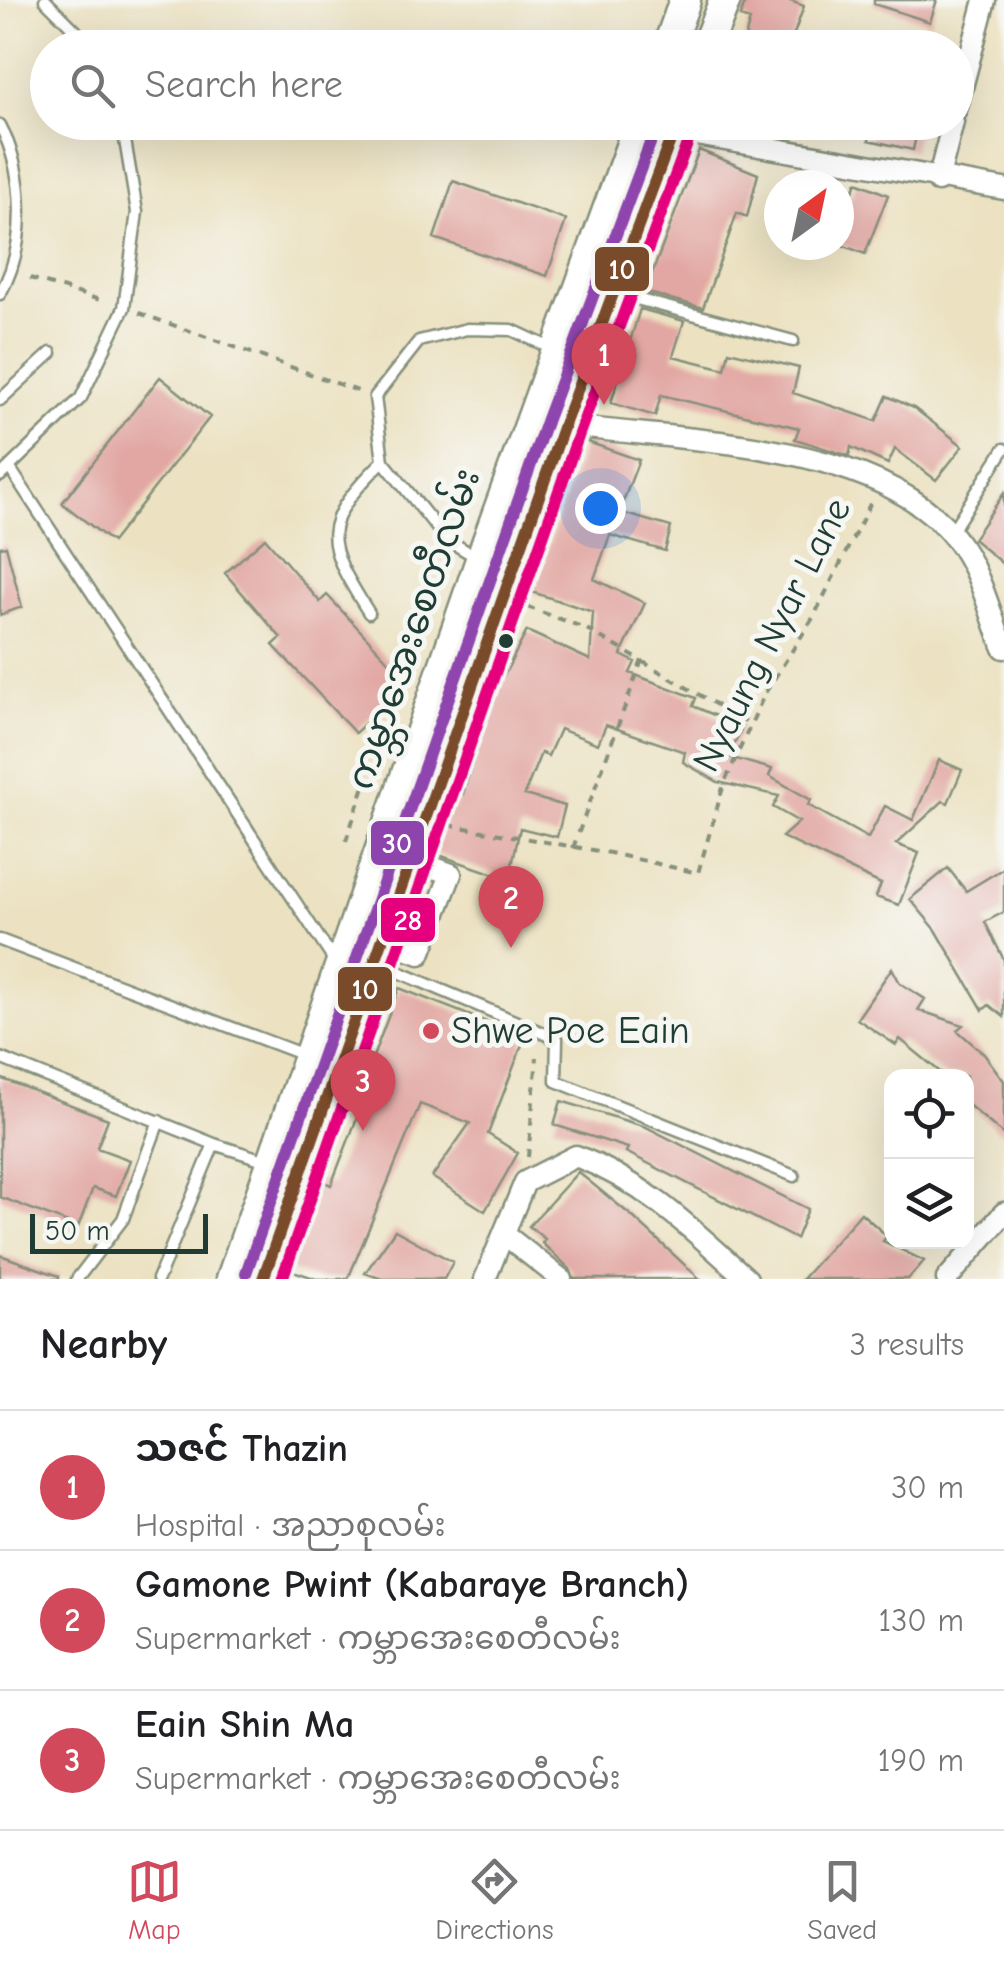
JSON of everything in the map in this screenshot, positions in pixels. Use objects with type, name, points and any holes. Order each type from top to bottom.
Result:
[{"type":"main road","points":[[674,30],[685,0]]},
{"type":"main road","points":[[713,30],[724,0]]},
{"type":"main road","name":"ကမ္ဘာအေးစေတီလမ်း","points":[[263,1279],[324,1062],[338,966],[556,351],[652,140]]},
{"type":"main road","name":"ကမ္ဘာအေးစေတီလမ်း","points":[[232,1279],[272,1162],[378,951],[612,292],[655,140]]},
{"type":"street","points":[[974,42],[985,0]]},
{"type":"street","points":[[734,140],[938,181],[1004,189]]},
{"type":"street","points":[[938,181],[948,140]]},
{"type":"street","points":[[564,425],[740,446],[843,466],[882,481],[963,549],[1004,648]]},
{"type":"street","points":[[378,951],[420,954],[452,874],[410,859]]},
{"type":"street","points":[[485,1279],[525,1182],[576,1156],[620,1173],[682,1219],[747,1279]]},
{"type":"street","points":[[947,1279],[1004,1212]]},
{"type":"street","points":[[504,1234],[561,1279]]},
{"type":"lane","points":[[45,0],[74,30]]},
{"type":"lane","points":[[0,124],[20,190],[18,240],[0,294]]},
{"type":"lane","points":[[125,140],[137,212],[124,308],[81,398],[6,473],[338,966]]},
{"type":"lane","points":[[612,292],[793,342]]},
{"type":"lane","points":[[481,560],[446,540],[382,461],[375,397],[419,341],[467,328],[512,330],[556,351]]},
{"type":"lane","points":[[0,400],[51,353]]},
{"type":"lane","points":[[950,535],[1004,450]]},
{"type":"lane","points":[[369,613],[340,568],[332,534],[350,494],[382,461]]},
{"type":"lane","points":[[352,928],[378,951],[557,1039],[556,1081],[794,1176]]},
{"type":"lane","points":[[0,940],[324,1062]]},
{"type":"lane","points":[[0,1058],[214,1144],[272,1162]]},
{"type":"lane","points":[[92,1279],[78,1277],[122,1219],[159,1122]]},
{"type":"lane","points":[[158,1279],[214,1144]]},
{"type":"path","points":[[30,278],[375,397]]},
{"type":"path","name":"Nyaung Nyar Lane","points":[[572,848],[698,873],[724,784],[750,726],[813,618],[882,481]]},
{"type":"path","points":[[503,599],[585,628],[750,726]]},
{"type":"path","points":[[424,820],[572,848],[642,660]]},
{"type":"path","points":[[346,841],[364,786]]},
{"type":"path","points":[[525,1182],[539,1033]]},
{"type":"building","points":[[746,0],[788,0],[804,6],[795,30],[747,30],[750,20],[740,17]]},
{"type":"building","points":[[874,0],[937,0],[930,22],[874,4]]},
{"type":"building","points":[[869,140],[915,140],[913,150]]},
{"type":"building","points":[[699,150],[758,174],[747,217],[737,213],[703,308],[645,292]]},
{"type":"building","points":[[453,181],[566,220],[547,276],[434,238]]},
{"type":"building","points":[[857,182],[888,195],[865,254],[854,250]]},
{"type":"building","points":[[640,309],[684,321],[673,356],[725,369],[729,351],[799,368],[793,393],[876,421],[887,396],[914,408],[963,446],[936,480],[895,449],[888,464],[851,447],[849,456],[795,439],[799,428],[661,395],[655,416],[611,403]]},
{"type":"building","points":[[160,377],[210,417],[112,542],[62,503]]},
{"type":"building","points":[[585,441],[639,460],[619,512],[671,527],[665,551],[610,535],[594,579],[645,603],[621,655],[635,662],[630,673],[696,698],[693,706],[742,727],[729,757],[772,769],[769,776],[811,800],[808,805],[868,838],[885,806],[913,820],[939,760],[962,770],[948,803],[943,801],[896,844],[919,853],[899,905],[876,897],[881,884],[782,837],[799,822],[773,807],[779,796],[718,782],[683,762],[685,752],[606,725],[598,744],[560,729],[548,756],[541,753],[524,795],[565,806],[557,837],[520,828],[509,879],[433,853],[449,808],[455,807],[457,793],[463,794],[477,749],[471,746],[478,725],[527,631],[590,660],[593,612],[532,592]]},
{"type":"building","points":[[1004,493],[1004,565],[973,539]]},
{"type":"building","points":[[265,538],[320,602],[327,595],[409,683],[355,733],[273,645],[281,638],[225,573]]},
{"type":"building","points":[[6,546],[22,607],[0,615],[0,547]]},
{"type":"building","points":[[948,868],[966,891],[1004,868],[1004,912],[985,922],[1004,960],[1004,1017],[989,1005],[983,1010],[936,930],[910,899]]},
{"type":"building","points":[[892,968],[900,983],[925,999],[918,1010],[963,1025],[957,1030],[984,1054],[1004,1081],[1004,1135],[974,1110],[974,1069],[936,1069],[900,1039],[896,1045],[857,1019]]},
{"type":"building","points":[[399,988],[525,1037],[488,1134],[518,1153],[485,1211],[432,1177],[470,1123],[420,1104],[348,1279],[317,1279],[287,1269],[318,1179],[331,1185],[364,1100],[358,1097]]},
{"type":"building","points":[[0,1078],[108,1119],[97,1148],[130,1160],[116,1196],[93,1188],[78,1227],[0,1197]]},
{"type":"building","points":[[561,1101],[646,1127],[808,1209],[796,1239],[626,1152],[628,1148],[554,1125]]},
{"type":"building","points":[[578,1172],[700,1279],[574,1279],[570,1269],[542,1243],[545,1239],[529,1226]]},
{"type":"building","points":[[861,1213],[884,1233],[884,1249],[899,1249],[924,1261],[908,1279],[802,1279]]},
{"type":"building","points":[[395,1230],[453,1262],[444,1279],[382,1279],[365,1273]]},
{"type":"building","points":[[0,1255],[59,1276],[59,1279],[0,1279]]},
{"type":"transit line","name":"30","points":[[246,1273],[547,419],[651,140]]},
{"type":"transit line","name":"10","points":[[263,1279],[564,425],[670,140]]},
{"type":"transit line","name":"28","points":[[282,1279],[580,431],[689,140]]},
{"type":"place","name":"သဇင် Thazin","points":[[604,405]]},
{"type":"place","name":"Gamone Pwint (Kabaraye Branch)","points":[[511,948]]},
{"type":"place","name":"Shwe Poe Eain","points":[[431,1031]]},
{"type":"place","name":"Eain Shin Ma","points":[[363,1131]]}]
